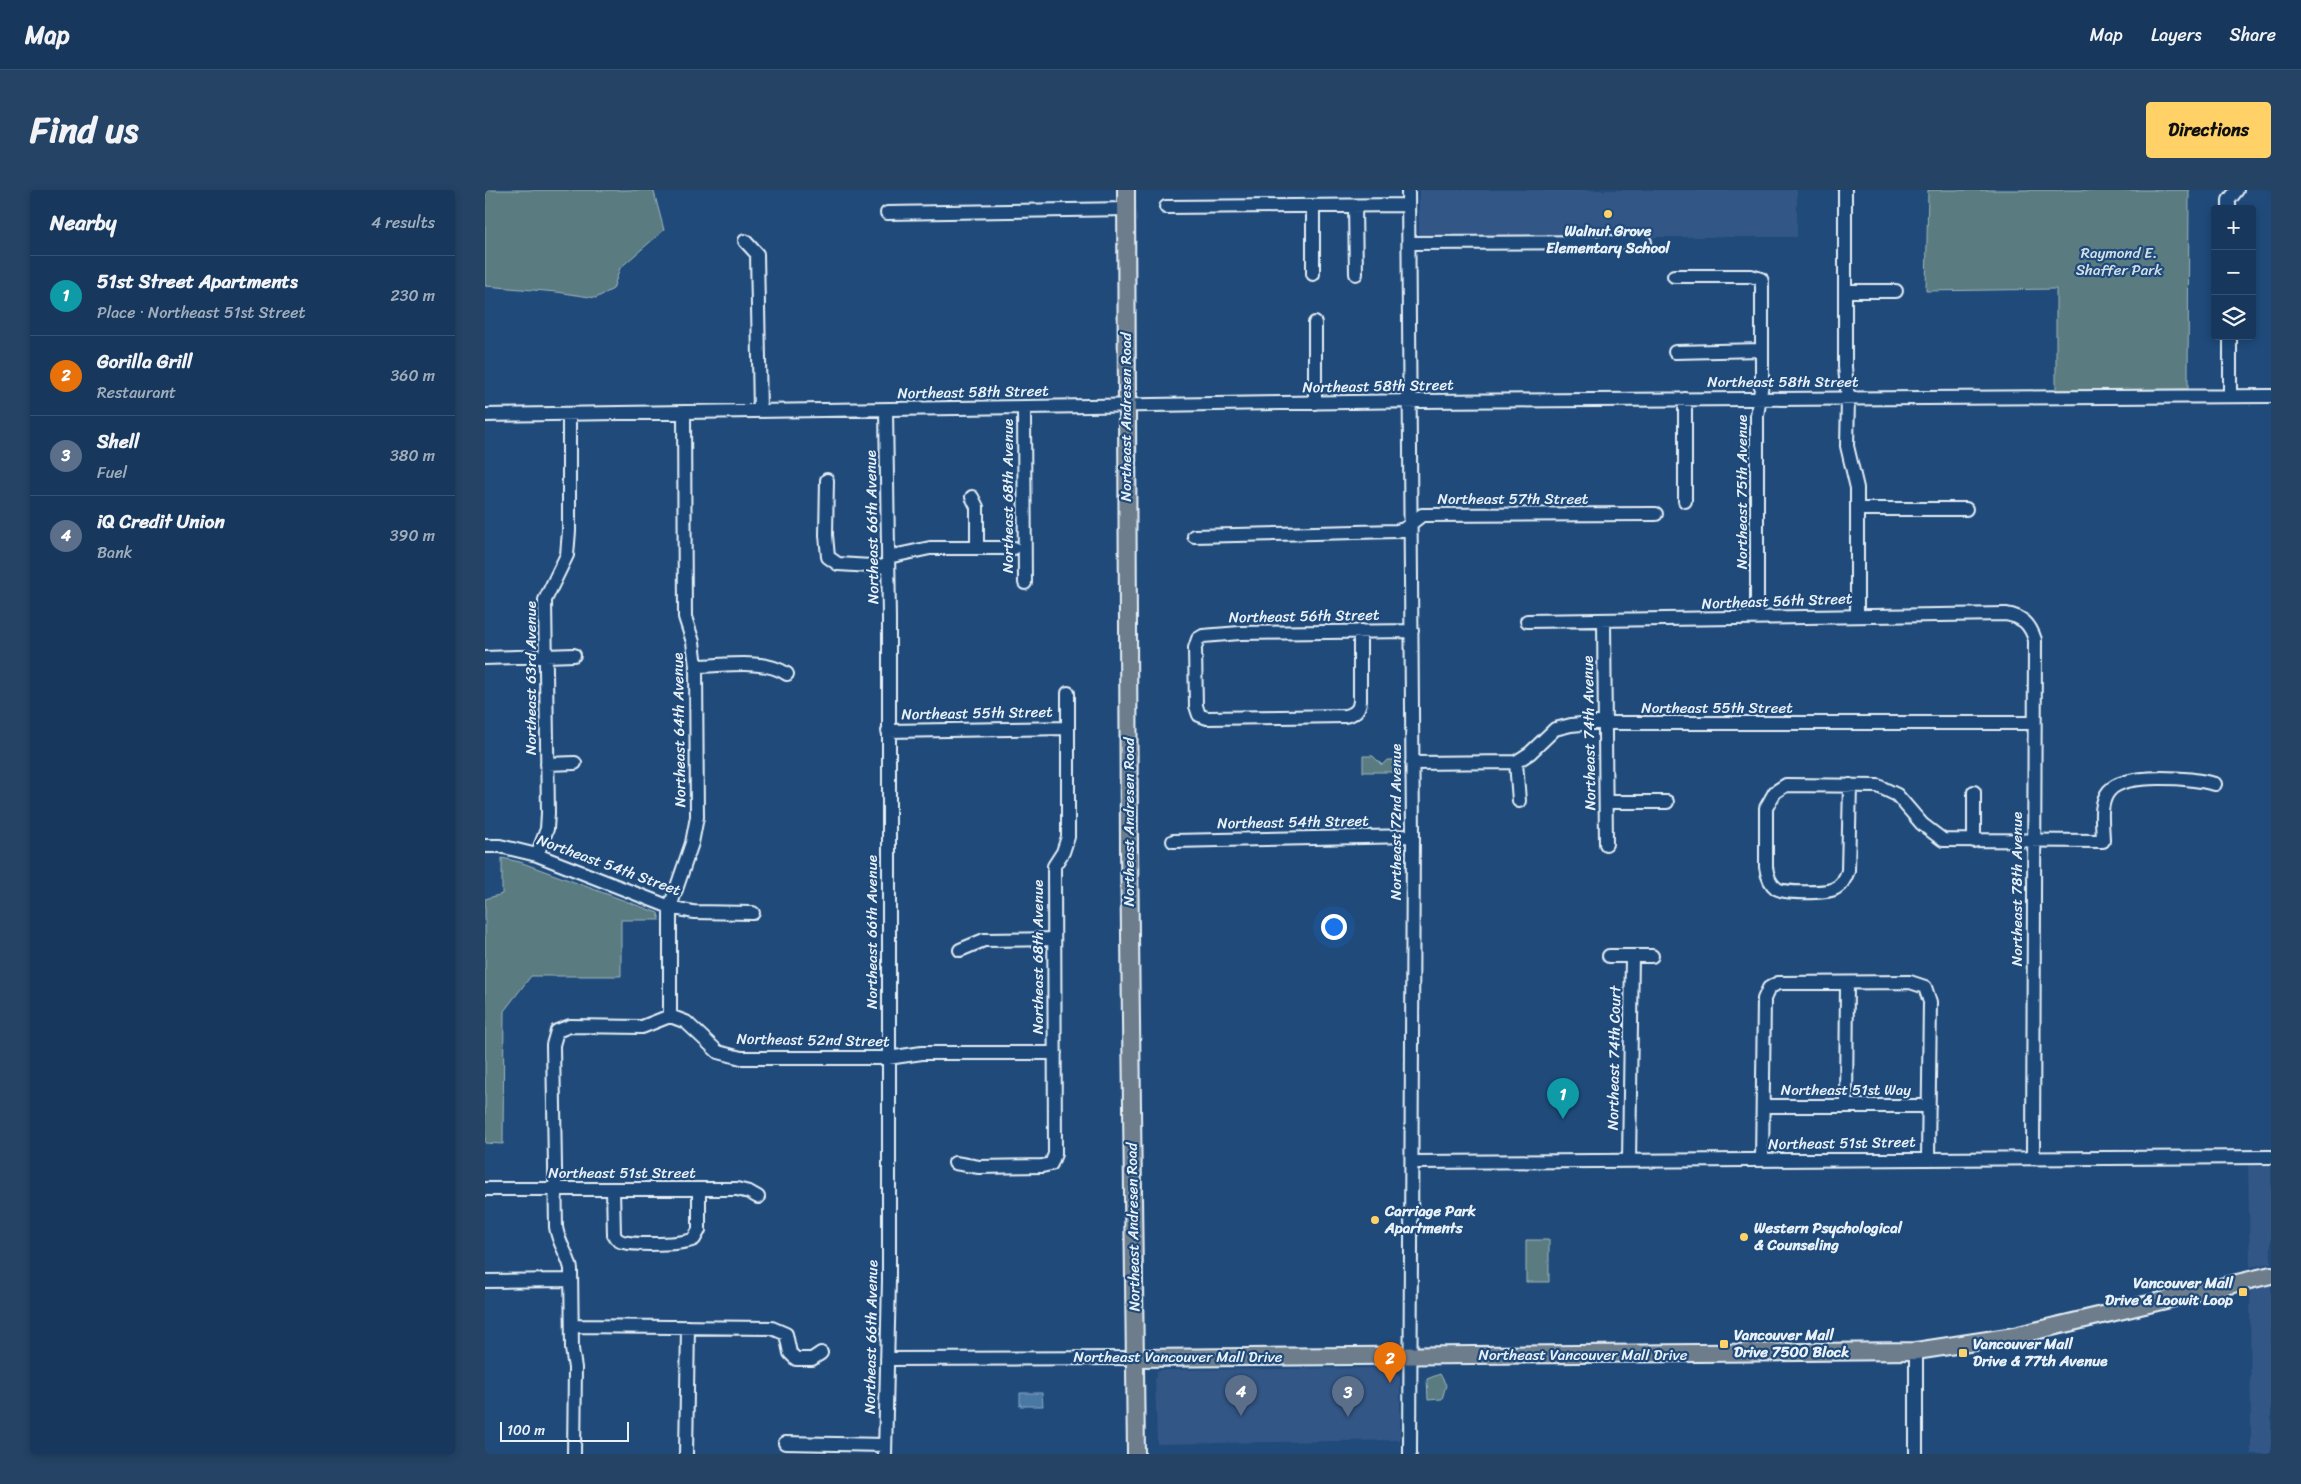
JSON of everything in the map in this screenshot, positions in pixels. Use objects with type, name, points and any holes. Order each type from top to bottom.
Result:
[{"type":"main road","name":"Northeast Andresen Road","points":[[1126,190],[1125,407],[1131,1122],[1137,1454]]},
{"type":"main road","name":"Northeast Vancouver Mall Drive","points":[[1136,1358],[1916,1351],[2014,1336],[2271,1275]]},
{"type":"street","name":"Northeast 72nd Avenue","points":[[1408,190],[1413,836],[1413,1162],[1410,1454]]},
{"type":"street","points":[[1845,190],[1847,446],[1857,488],[1857,615]]},
{"type":"street","points":[[2229,205],[2229,200],[2237,190]]},
{"type":"street","points":[[1166,207],[1408,205]]},
{"type":"street","points":[[1313,206],[1313,274]]},
{"type":"street","points":[[1355,206],[1356,274]]},
{"type":"street","points":[[887,213],[1126,209]]},
{"type":"street","points":[[745,241],[757,254],[760,411]]},
{"type":"street","points":[[1409,243],[1645,242]]},
{"type":"street","name":"Northeast 75th Avenue","points":[[1674,276],[1751,276],[1761,279],[1761,350],[1757,416],[1757,616]]},
{"type":"street","points":[[1845,291],[1896,291]]},
{"type":"street","points":[[1315,324],[1315,403]]},
{"type":"street","points":[[2230,340],[2230,396]]},
{"type":"street","points":[[1675,352],[1761,350]]},
{"type":"street","name":"Northeast 58th Street","points":[[485,415],[1685,399],[2271,396]]},
{"type":"street","points":[[1685,399],[1685,501]]},
{"type":"street","name":"Northeast 68th Avenue","points":[[1024,408],[1025,583]]},
{"type":"street","name":"Northeast 66th Avenue","points":[[885,1450],[888,1058],[888,562],[886,410]]},
{"type":"street","name":"Northeast 64th Avenue","points":[[670,1016],[670,907],[692,843],[697,817],[696,666],[693,642],[685,617],[684,412]]},
{"type":"street","name":"Northeast 63rd Avenue","points":[[537,855],[547,829],[545,600],[567,555],[569,531],[569,414]]},
{"type":"street","points":[[827,480],[826,535],[828,557],[836,563],[888,562],[930,548],[1014,548]]},
{"type":"street","points":[[972,497],[977,507],[977,548]]},
{"type":"street","points":[[1858,509],[1966,509]]},
{"type":"street","name":"Northeast 57th Street","points":[[1194,536],[1397,531],[1423,516],[1656,514]]},
{"type":"street","name":"Northeast 56th Street","points":[[1527,621],[1722,620],[1757,616],[2007,614],[2017,616],[2027,622]]},
{"type":"street","name":"Northeast 74th Avenue","points":[[1605,621],[1606,844]]},
{"type":"street","name":"Northeast 78th Avenue","points":[[2027,622],[2035,640],[2033,1158]]},
{"type":"street","name":"Northeast 56th Street","points":[[1360,631],[1360,701],[1357,711],[1345,716],[1207,718],[1199,715],[1196,707],[1195,646],[1198,638],[1203,636],[1239,633],[1412,630]]},
{"type":"street","points":[[485,658],[574,655]]},
{"type":"street","points":[[696,666],[763,665],[774,667],[787,674]]},
{"type":"street","name":"Northeast 68th Avenue","points":[[955,1162],[979,1167],[1051,1164],[1055,1154],[1054,866],[1063,852],[1067,837],[1068,693]]},
{"type":"street","name":"Northeast 55th Street","points":[[1515,762],[1530,753],[1555,730],[1571,725],[1605,723],[2034,723]]},
{"type":"street","name":"Northeast 55th Street","points":[[888,731],[1067,728]]},
{"type":"street","points":[[1412,763],[1515,762],[1519,801]]},
{"type":"street","points":[[547,764],[575,763]]},
{"type":"street","points":[[1850,785],[1848,871],[1843,882],[1833,890],[1820,892],[1783,891],[1775,888],[1765,867],[1766,808],[1775,792],[1787,785],[1850,785],[1877,786],[1897,795],[1922,824],[1943,840],[2103,841],[2103,802],[2109,792],[2119,783],[2131,780],[2195,779],[2215,784]]},
{"type":"street","points":[[1974,841],[1975,792]]},
{"type":"street","points":[[1606,802],[1667,802]]},
{"type":"street","name":"Northeast 54th Street","points":[[1173,841],[1413,836]]},
{"type":"street","name":"Northeast 54th Street","points":[[485,846],[495,845],[537,855],[670,907],[693,912],[753,913]]},
{"type":"street","points":[[960,950],[984,940],[1054,939]]},
{"type":"street","points":[[1609,956],[1652,956]]},
{"type":"street","name":"Northeast 74th Court","points":[[1629,1161],[1632,956]]},
{"type":"street","points":[[1846,1106],[1847,982]]},
{"type":"street","points":[[1762,1160],[1764,1000],[1769,988],[1778,983],[1847,982],[1910,982],[1925,987],[1930,1002],[1928,1158]]},
{"type":"street","points":[[574,1454],[575,1368],[572,1349],[571,1280],[569,1261],[557,1235],[553,1045],[557,1032],[570,1026],[642,1027],[670,1016]]},
{"type":"street","name":"Northeast 52nd Street","points":[[670,1016],[685,1022],[718,1052],[741,1058],[888,1058],[921,1053],[1055,1053]]},
{"type":"street","name":"Northeast 51st Way","points":[[1764,1106],[1929,1106]]},
{"type":"street","name":"Northeast 51st Street","points":[[1413,1162],[2271,1157]]},
{"type":"street","name":"Northeast 51st Street","points":[[485,1189],[743,1190],[757,1197]]},
{"type":"street","points":[[613,1189],[614,1235],[625,1242],[684,1242],[695,1239],[699,1230],[699,1189]]},
{"type":"street","points":[[485,1281],[571,1280]]},
{"type":"street","points":[[572,1326],[778,1329],[785,1334],[790,1353],[796,1359],[812,1359],[821,1353]]},
{"type":"street","points":[[687,1454],[688,1327]]},
{"type":"street","points":[[1916,1351],[1916,1454]]},
{"type":"street","name":"Northeast Vancouver Mall Drive","points":[[887,1359],[1136,1358]]},
{"type":"street","points":[[785,1443],[885,1450]]},
{"type":"shaded area","name":"Walnut Grove Elementary School","points":[[1419,190],[1797,190],[1797,237],[1419,237]]},
{"type":"shaded area","points":[[2248,1163],[2271,1163],[2271,1263],[2250,1267]]},
{"type":"shaded area","points":[[2271,1285],[2271,1454],[2251,1454],[2250,1287]]},
{"type":"shaded area","points":[[1392,1368],[1400,1378],[1400,1440],[1157,1444],[1155,1379],[1157,1372],[1161,1370]]},
{"type":"shaded area","points":[[1020,1393],[1042,1393],[1043,1406],[1020,1406]]},
{"type":"green space","points":[[485,190],[649,190],[654,192],[664,230],[620,268],[613,289],[596,298],[557,292],[485,286]]},
{"type":"green space","name":"Raymond E. Shaffer Park","points":[[1928,190],[2189,190],[2188,389],[2056,390],[2056,289],[1926,291]]},
{"type":"green space","points":[[1363,756],[1373,756],[1382,765],[1387,760],[1394,760],[1394,772],[1363,772]]},
{"type":"green space","points":[[502,858],[520,862],[658,913],[660,920],[621,920],[621,976],[531,976],[504,1011],[503,1144],[485,1143],[485,899],[502,894]]},
{"type":"green space","points":[[1526,1240],[1549,1240],[1549,1282],[1526,1282]]},
{"type":"green space","points":[[1440,1374],[1446,1385],[1442,1399],[1428,1400],[1427,1379]]},
{"type":"place","name":"Walnut Grove Elementary School","points":[[1608,214]]},
{"type":"place","name":"51st Street Apartments","points":[[1563,1119]]},
{"type":"place","name":"Carriage Park Apartments","points":[[1375,1220]]},
{"type":"place","name":"Western Psychological & Counseling","points":[[1744,1237]]},
{"type":"place","name":"Vancouver Mall Drive & Loowit Loop","points":[[2243,1292]]},
{"type":"place","name":"Vancouver Mall Drive 7500 Block","points":[[1724,1344]]},
{"type":"place","name":"Vancouver Mall Drive & 77th Avenue","points":[[1963,1353]]},
{"type":"place","name":"Gorilla Grill","points":[[1390,1383]]},
{"type":"place","name":"iQ Credit Union","points":[[1241,1416]]},
{"type":"place","name":"Shell","points":[[1348,1417]]}]
